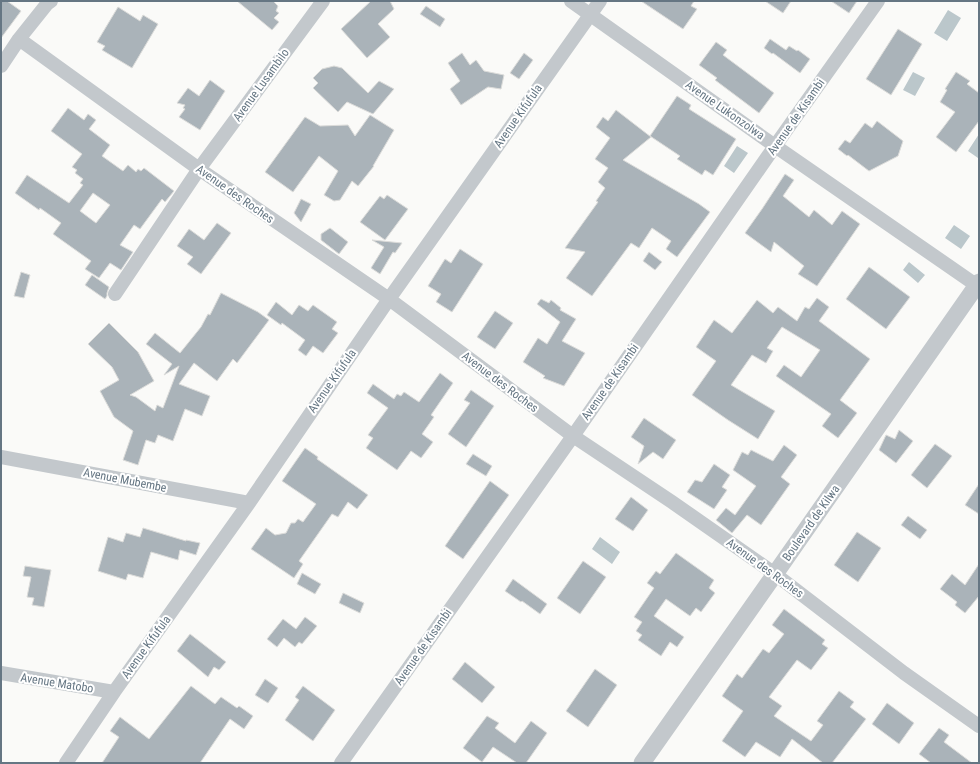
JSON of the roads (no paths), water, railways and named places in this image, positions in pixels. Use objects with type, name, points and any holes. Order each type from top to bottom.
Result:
[{"type":"street","points":[[1,66],[19,38],[51,1]]},
{"type":"street","name":"Avenue Lusambilo","points":[[115,294],[199,169],[323,1]]},
{"type":"street","name":"Avenue Lukonzolwa","points":[[571,1],[775,146],[978,285]]},
{"type":"street","name":"Avenue Kifufula","points":[[66,763],[114,692],[249,503],[389,299],[600,1]]},
{"type":"street","name":"Avenue de Kisambi","points":[[341,763],[573,436],[878,1]]},
{"type":"street","name":"Avenue des Roches","points":[[19,38],[199,169],[389,299],[573,436],[672,502],[775,574],[904,673],[979,726]]},
{"type":"street","name":"Boulevard de Kilwa","points":[[642,763],[978,285]]},
{"type":"street","name":"Avenue Mubembe","points":[[1,457],[249,503]]},
{"type":"street","name":"Avenue Matobo","points":[[1,673],[114,692]]}]
